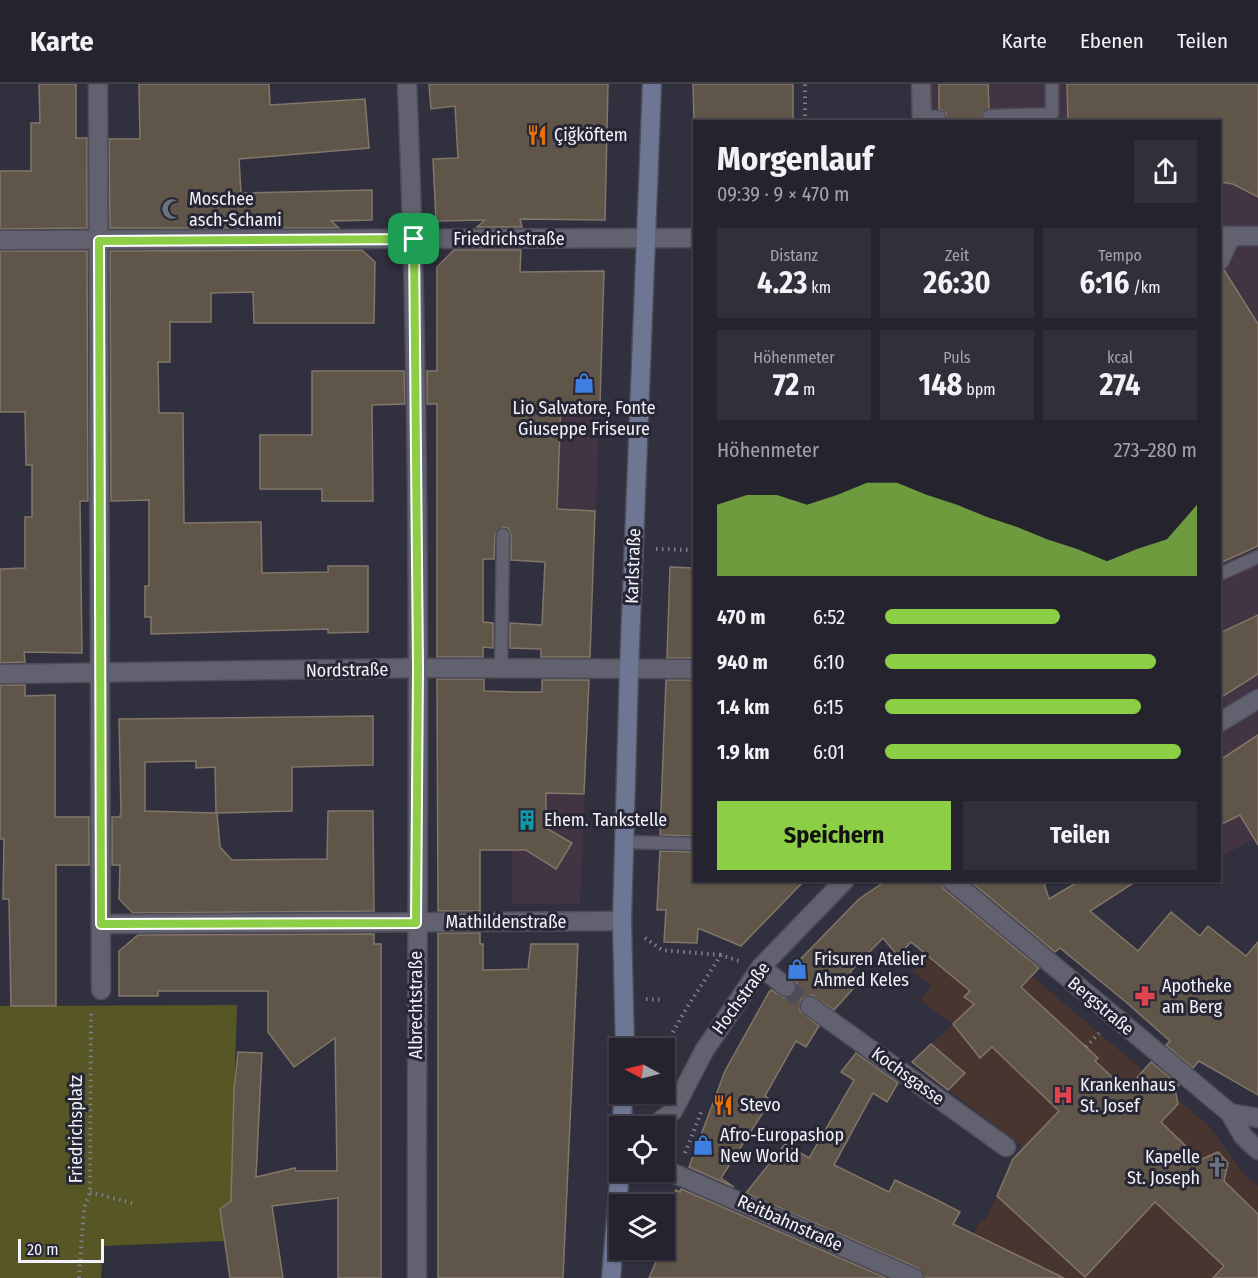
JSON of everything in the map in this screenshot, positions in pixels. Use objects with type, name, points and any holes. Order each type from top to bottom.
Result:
[{"type":"main road","name":"Karlstraße","points":[[625,1038],[622,921],[628,670],[648,237],[652,84]]},
{"type":"main road","points":[[610,1278],[619,1182]]},
{"type":"street","points":[[98,84],[101,990]]},
{"type":"street","name":"Albrechtstraße","points":[[407,84],[414,239],[418,668],[417,1278]]},
{"type":"street","points":[[921,84],[928,119]]},
{"type":"street","points":[[1221,255],[1225,236],[1258,236]]},
{"type":"street","name":"Friedrichstraße","points":[[0,240],[693,238]]},
{"type":"street","name":"Nordstraße","points":[[0,674],[418,668],[693,669]]},
{"type":"street","points":[[1221,721],[1258,699]]},
{"type":"street","name":"Hochstraße","points":[[667,1116],[673,1111],[704,1051],[761,967],[843,882]]},
{"type":"street","name":"Bergstraße","points":[[953,882],[1230,1113],[1258,1118]]},
{"type":"street","name":"Mathildenstraße","points":[[101,924],[622,921]]},
{"type":"street","points":[[761,967],[786,987]]},
{"type":"street","name":"Kochsgasse","points":[[810,1006],[1006,1147]]},
{"type":"street","points":[[1230,1113],[1243,1136],[1258,1150]]},
{"type":"street","name":"Reitbahnstraße","points":[[675,1174],[914,1278]]},
{"type":"lane","points":[[989,116],[1052,114],[1052,84]]},
{"type":"lane","points":[[501,669],[503,535]]},
{"type":"lane","points":[[1221,574],[1258,558]]},
{"type":"lane","points":[[625,842],[693,844]]},
{"type":"path","points":[[805,84],[805,120]]},
{"type":"path","points":[[633,549],[693,550]]},
{"type":"path","points":[[662,950],[721,955],[761,967]]},
{"type":"path","points":[[670,1038],[721,955]]},
{"type":"path","name":"Friedrichsplatz","points":[[79,1278],[84,1208],[90,1192],[89,1016]]},
{"type":"path","points":[[1086,1047],[1101,1032]]},
{"type":"path","points":[[90,1192],[132,1203]]},
{"type":"shaded area","points":[[931,84],[1258,84],[1258,837],[1221,856],[1221,120],[931,120]]},
{"type":"shaded area","points":[[519,354],[601,356],[596,511],[515,507]]},
{"type":"shaded area","points":[[512,793],[585,794],[580,904],[512,904]]},
{"type":"shaded area","name":"Krankenhaus St. Josef","points":[[966,920],[1210,1127],[1243,1173],[1258,1186],[1258,1278],[952,1278],[980,1221],[984,1222],[1022,1146],[912,1063],[953,1024],[920,1000],[932,986],[912,971]]},
{"type":"shaded area","points":[[237,1005],[231,1202],[220,1209],[224,1241],[103,1246],[101,1278],[0,1278],[0,1006]]},
{"type":"building","points":[[39,84],[76,84],[76,138],[87,138],[87,228],[0,229],[0,171],[31,171],[31,123],[40,123]]},
{"type":"building","points":[[139,84],[269,84],[270,105],[365,99],[369,148],[239,159],[241,193],[372,190],[372,220],[331,221],[339,228],[110,228],[109,139],[140,139]]},
{"type":"building","points":[[429,84],[608,84],[605,220],[520,219],[522,227],[477,227],[485,220],[436,221],[433,159],[458,158],[455,106],[431,109]]},
{"type":"building","points":[[693,84],[793,84],[793,120],[694,120]]},
{"type":"building","points":[[939,84],[988,84],[989,108],[982,113],[983,120],[946,120],[946,113],[939,109]]},
{"type":"building","points":[[1067,84],[1258,84],[1258,197],[1233,184],[1221,182],[1221,120],[1068,120]]},
{"type":"building","points":[[362,250],[375,262],[374,323],[254,323],[253,292],[211,293],[211,322],[170,322],[170,362],[158,362],[159,413],[183,413],[184,523],[261,522],[262,573],[328,572],[328,566],[368,566],[368,632],[328,633],[328,629],[151,634],[151,617],[145,617],[145,586],[149,586],[149,500],[111,501],[110,251]]},
{"type":"building","points":[[454,250],[521,250],[520,272],[604,271],[600,403],[561,402],[557,509],[595,511],[590,657],[541,657],[541,649],[510,648],[510,623],[542,625],[545,562],[511,560],[511,535],[508,528],[503,527],[495,534],[494,559],[483,559],[483,622],[493,623],[493,648],[483,647],[483,657],[437,657],[437,404],[427,404],[427,371],[437,371],[437,267]]},
{"type":"building","points":[[0,251],[87,251],[88,501],[80,501],[82,653],[24,652],[25,662],[0,663],[0,569],[25,568],[25,517],[32,517],[32,465],[26,465],[25,412],[0,412]]},
{"type":"building","points":[[1224,270],[1258,324],[1258,546],[1221,563],[1221,271]]},
{"type":"building","points":[[312,371],[404,371],[405,404],[372,405],[373,501],[322,501],[322,489],[260,489],[260,435],[312,435]]},
{"type":"building","points":[[670,567],[693,568],[693,658],[667,658]]},
{"type":"building","points":[[1258,615],[1258,674],[1221,697],[1221,633]]},
{"type":"building","points":[[437,679],[484,679],[484,691],[516,692],[542,692],[542,680],[589,680],[584,794],[546,793],[546,828],[572,843],[556,869],[526,850],[480,850],[480,911],[438,911]]},
{"type":"building","points":[[666,680],[693,680],[693,836],[660,835]]},
{"type":"building","points":[[0,685],[25,685],[25,696],[55,695],[55,817],[89,817],[89,865],[56,865],[56,1006],[11,1006],[9,899],[3,899],[4,839],[0,839]]},
{"type":"building","points":[[373,716],[373,765],[292,767],[292,811],[217,813],[220,847],[232,860],[327,859],[328,811],[373,811],[374,911],[133,913],[119,899],[120,865],[112,865],[112,817],[120,817],[121,811],[119,719]],"holes":[[[196,761],[196,768],[215,767],[216,813],[145,811],[145,762]]]},
{"type":"building","points":[[1258,735],[1258,845],[1240,815],[1221,824],[1221,759]]},
{"type":"building","points":[[660,851],[693,852],[693,882],[803,882],[741,946],[698,928],[697,943],[664,942],[666,910],[657,910]]},
{"type":"building","name":"Krankenhaus St. Josef","points":[[884,882],[941,882],[944,889],[1039,968],[1021,987],[1098,1058],[1095,1061],[1126,1090],[1151,1062],[1179,1085],[1175,1089],[1178,1104],[1161,1122],[1200,1160],[1218,1152],[1228,1163],[1224,1181],[1258,1214],[1258,1278],[1213,1278],[1224,1266],[1155,1202],[1085,1277],[997,1196],[1013,1159],[1059,1111],[992,1047],[980,1058],[953,1024],[974,1004],[964,997],[970,991],[911,942],[898,956],[883,938],[850,972],[860,981],[834,1010],[812,995],[801,999],[800,1011],[819,1026],[806,1047],[796,1041],[765,1096],[771,1100],[721,1178],[734,1187],[689,1167],[725,1071],[769,992],[771,990],[785,998],[794,994],[797,983],[787,973],[859,899]]},
{"type":"building","points":[[971,882],[1044,882],[1049,899],[1078,882],[1135,882],[1090,911],[1138,951],[1171,912],[1200,936],[1208,926],[1246,956],[1258,942],[1258,1095],[1199,1061],[1193,1068],[1166,1045],[1170,1041],[1127,1003],[1060,948],[1055,952]]},
{"type":"building","points":[[438,933],[480,933],[480,944],[483,944],[483,970],[528,969],[531,944],[578,944],[563,1278],[438,1278]]},
{"type":"building","points":[[374,934],[374,944],[381,944],[381,1278],[338,1278],[338,1198],[272,1206],[283,1278],[230,1278],[220,1209],[231,1201],[234,1090],[238,1052],[262,1053],[256,1177],[295,1168],[296,1171],[337,1171],[335,1038],[294,1067],[268,1032],[268,991],[158,991],[158,996],[119,996],[119,951],[138,935]]},
{"type":"building","points":[[931,1044],[965,1073],[948,1090],[912,1062]]},
{"type":"building","points":[[856,1053],[898,1083],[887,1102],[873,1093],[834,1165],[889,1192],[895,1180],[937,1200],[960,1212],[953,1224],[1064,1278],[925,1278],[918,1268],[746,1193],[785,1144],[809,1158],[854,1080],[841,1072]]},
{"type":"building","points":[[681,1189],[886,1278],[649,1278],[657,1260],[675,1260],[674,1194],[676,1190],[680,1192]]},
{"type":"tunnel","points":[[786,987],[810,1006]]},
{"type":"place","name":"Çiğköftem","points":[[537,135]]},
{"type":"place","name":"Moschee asch-Schami","points":[[172,209]]},
{"type":"place","name":"Lio Salvatore, Fonte Giuseppe Friseure","points":[[584,383]]},
{"type":"place","name":"Ehem. Tankstelle","points":[[527,820]]},
{"type":"place","name":"Frisuren Atelier Ahmed Keles","points":[[797,969]]},
{"type":"place","name":"Apotheke am Berg","points":[[1145,996]]},
{"type":"place","name":"Krankenhaus St. Josef","points":[[1063,1095]]},
{"type":"place","name":"Stevo","points":[[723,1105]]},
{"type":"place","name":"Afro-Europashop New World","points":[[703,1145]]},
{"type":"place","name":"Kapelle St. Joseph","points":[[1217,1167]]},
{"type":"route","points":[[414,239],[418,668],[416,923],[101,924],[99,241],[414,239]]}]
